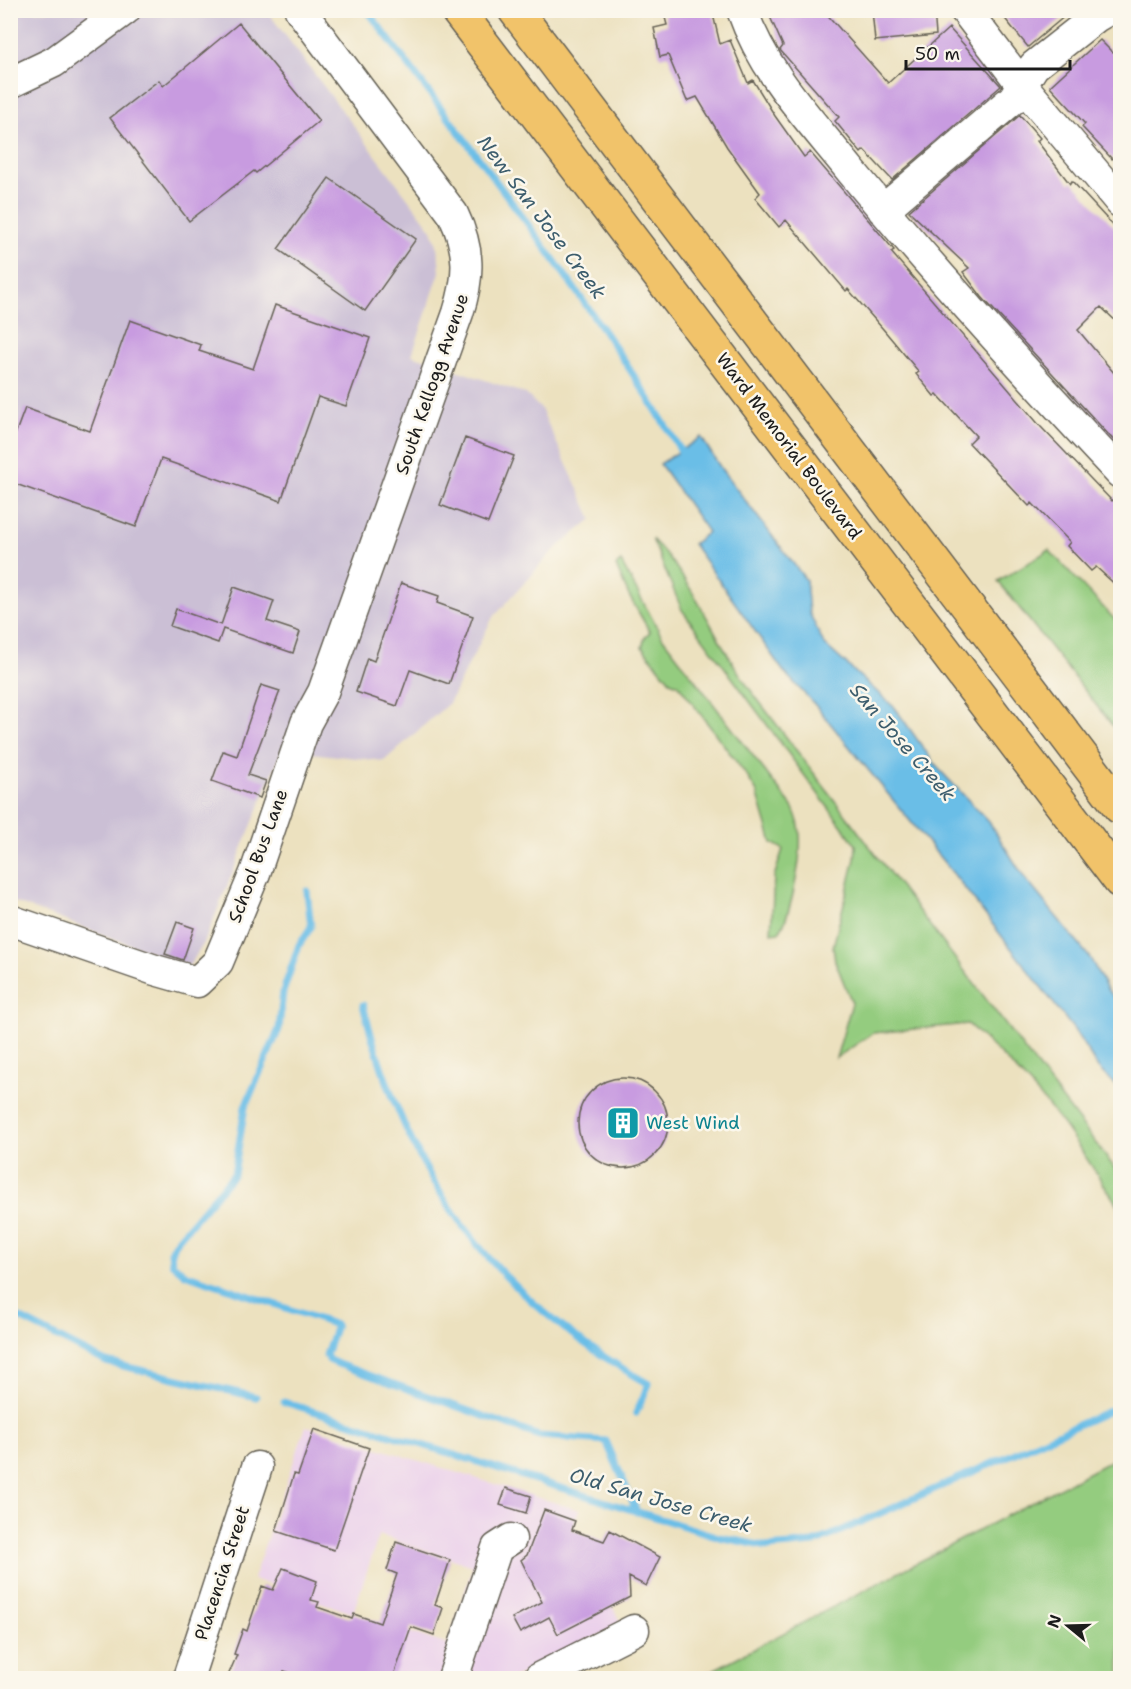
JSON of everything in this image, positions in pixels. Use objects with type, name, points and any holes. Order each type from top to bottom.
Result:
[{"type":"highway","name":"Ward Memorial Boulevard","points":[[457,10],[1120,882]]},
{"type":"highway","points":[[516,10],[1120,807]]},
{"type":"street","points":[[10,83],[54,62],[125,10]]},
{"type":"street","name":"South Kellogg Avenue","points":[[300,10],[448,207],[464,238],[468,261],[468,276],[459,312],[323,692],[306,723]]},
{"type":"street","points":[[742,10],[753,41],[769,71],[883,210],[1034,382],[1120,473]]},
{"type":"street","points":[[965,10],[1022,85],[1120,202]]},
{"type":"street","points":[[883,210],[1013,99],[1034,66],[1108,10]]},
{"type":"street","name":"School Bus Lane","points":[[10,920],[155,970],[197,982],[218,962],[223,951],[255,873],[306,723]]},
{"type":"street","name":"Placencia Street","points":[[188,1678],[257,1467]]},
{"type":"street","points":[[453,1678],[497,1548],[511,1539]]},
{"type":"street","points":[[539,1678],[634,1630]]},
{"type":"shaded area","points":[[10,11],[267,11],[432,230],[438,248],[440,272],[412,355],[526,394],[541,409],[592,519],[551,553],[492,619],[449,703],[384,761],[282,750],[204,943],[189,966],[11,901]]},
{"type":"shaded area","points":[[306,1426],[579,1510],[560,1560],[592,1570],[622,1624],[513,1678],[329,1678],[352,1613],[253,1579]],"holes":[[[379,1535],[473,1566],[448,1645],[353,1613]]]},
{"type":"green space","points":[[652,539],[667,555],[693,593],[739,674],[752,692],[1120,1175],[1120,1209],[1051,1109],[1011,1065],[968,1024],[873,1033],[836,1058],[852,1003],[835,961],[833,947],[855,859],[856,845],[682,610]]},
{"type":"green space","points":[[1049,550],[1120,625],[1120,735],[998,581]]},
{"type":"green space","points":[[621,562],[663,638],[793,808],[800,831],[799,857],[788,913],[779,932],[771,933],[774,877],[783,849],[772,843],[757,792],[747,776],[678,684],[670,681],[642,647],[645,637],[650,632],[629,596],[616,566]]},
{"type":"green space","points":[[1120,1456],[1120,1678],[698,1678]]},
{"type":"water","name":"San Jose Creek","points":[[701,437],[722,470],[806,580],[809,612],[824,644],[895,708],[936,766],[989,822],[1024,877],[1090,958],[1107,989],[1120,1004],[1120,1090],[1098,1068],[1075,1031],[956,877],[816,706],[784,672],[693,544],[708,532],[660,464]]},
{"type":"building","points":[[663,10],[712,10],[720,44],[730,40],[748,83],[753,80],[804,157],[810,152],[894,250],[891,252],[1041,427],[1112,501],[1120,492],[1120,589],[1096,567],[1091,571],[1067,546],[1070,542],[1032,503],[1029,506],[969,443],[976,436],[937,394],[934,396],[916,374],[919,372],[883,329],[848,289],[846,291],[786,220],[779,227],[755,198],[760,193],[727,147],[697,97],[687,101],[668,55],[660,57],[654,28],[667,25]]},
{"type":"building","points":[[767,10],[823,10],[888,83],[949,28],[1001,86],[892,180],[864,150],[861,153],[835,121],[839,117],[780,50],[783,46]]},
{"type":"building","points":[[872,10],[934,10],[936,35],[875,41]]},
{"type":"building","points":[[998,10],[1072,10],[1028,47]]},
{"type":"building","points":[[239,23],[319,121],[256,173],[254,171],[189,221],[110,118],[159,80],[163,86]]},
{"type":"building","points":[[1100,40],[1113,53],[1120,47],[1120,151],[1112,159],[1082,127],[1085,124],[1050,86]]},
{"type":"building","points":[[1020,115],[1040,138],[1037,141],[1070,184],[1072,181],[1120,233],[1120,325],[1101,307],[1078,330],[1120,380],[1120,447],[982,297],[963,272],[969,268],[909,211]]},
{"type":"building","points":[[329,178],[416,239],[365,311],[278,249]]},
{"type":"building","points":[[275,305],[370,338],[346,406],[318,397],[281,501],[161,459],[136,527],[10,482],[10,448],[25,408],[90,431],[130,320],[201,345],[199,351],[253,369]]},
{"type":"building","points":[[465,438],[514,456],[488,523],[440,505]]},
{"type":"building","points":[[401,583],[439,596],[437,603],[473,616],[449,684],[410,670],[397,706],[356,692],[367,658],[374,661]]},
{"type":"building","points":[[234,587],[274,601],[267,621],[300,632],[293,653],[223,629],[218,643],[170,626],[176,609],[221,625]]},
{"type":"building","points":[[261,685],[280,691],[248,775],[266,781],[260,798],[212,781],[223,751],[237,756]]},
{"type":"building","points":[[177,922],[194,928],[183,960],[165,954]]},
{"type":"building","name":"West Wind","points":[[614,1078],[632,1078],[648,1085],[661,1098],[668,1114],[668,1132],[661,1148],[648,1161],[632,1168],[614,1168],[598,1161],[585,1148],[578,1132],[578,1114],[585,1098],[598,1085]]},
{"type":"building","points":[[314,1429],[369,1448],[334,1550],[276,1531],[294,1474],[298,1475]]},
{"type":"building","points":[[506,1488],[531,1496],[526,1513],[500,1505]]},
{"type":"building","points":[[544,1510],[575,1521],[572,1530],[604,1541],[610,1530],[660,1557],[646,1586],[629,1577],[630,1597],[558,1634],[549,1617],[520,1633],[512,1618],[542,1602],[521,1560],[527,1555]]},
{"type":"building","points":[[396,1542],[450,1560],[435,1605],[443,1608],[434,1635],[411,1627],[393,1678],[306,1678],[284,1671],[281,1678],[227,1678],[237,1655],[234,1654],[243,1629],[247,1631],[262,1586],[273,1590],[283,1568],[317,1581],[311,1600],[319,1602],[317,1607],[352,1619],[354,1614],[380,1623],[397,1574],[387,1570]]},
{"type":"waterway","name":"New San Jose Creek","points":[[367,10],[572,284],[684,456]]},
{"type":"waterway","points":[[307,891],[311,927],[299,945],[283,992],[279,1029],[245,1107],[234,1174],[174,1244],[171,1252],[172,1263],[185,1274],[336,1325],[326,1355],[329,1360],[338,1364],[539,1436],[606,1441],[637,1512]]},
{"type":"waterway","points":[[363,1005],[382,1068],[404,1126],[432,1179],[464,1227],[501,1272],[544,1312],[593,1350],[649,1384],[636,1413]]},
{"type":"waterway","name":"Old San Jose Creek","points":[[10,1313],[106,1362],[256,1397]]},
{"type":"waterway","name":"Old San Jose Creek","points":[[284,1402],[719,1537],[768,1547],[814,1543],[1120,1406]]},
{"type":"place","name":"West Wind","points":[[623,1123]]}]
